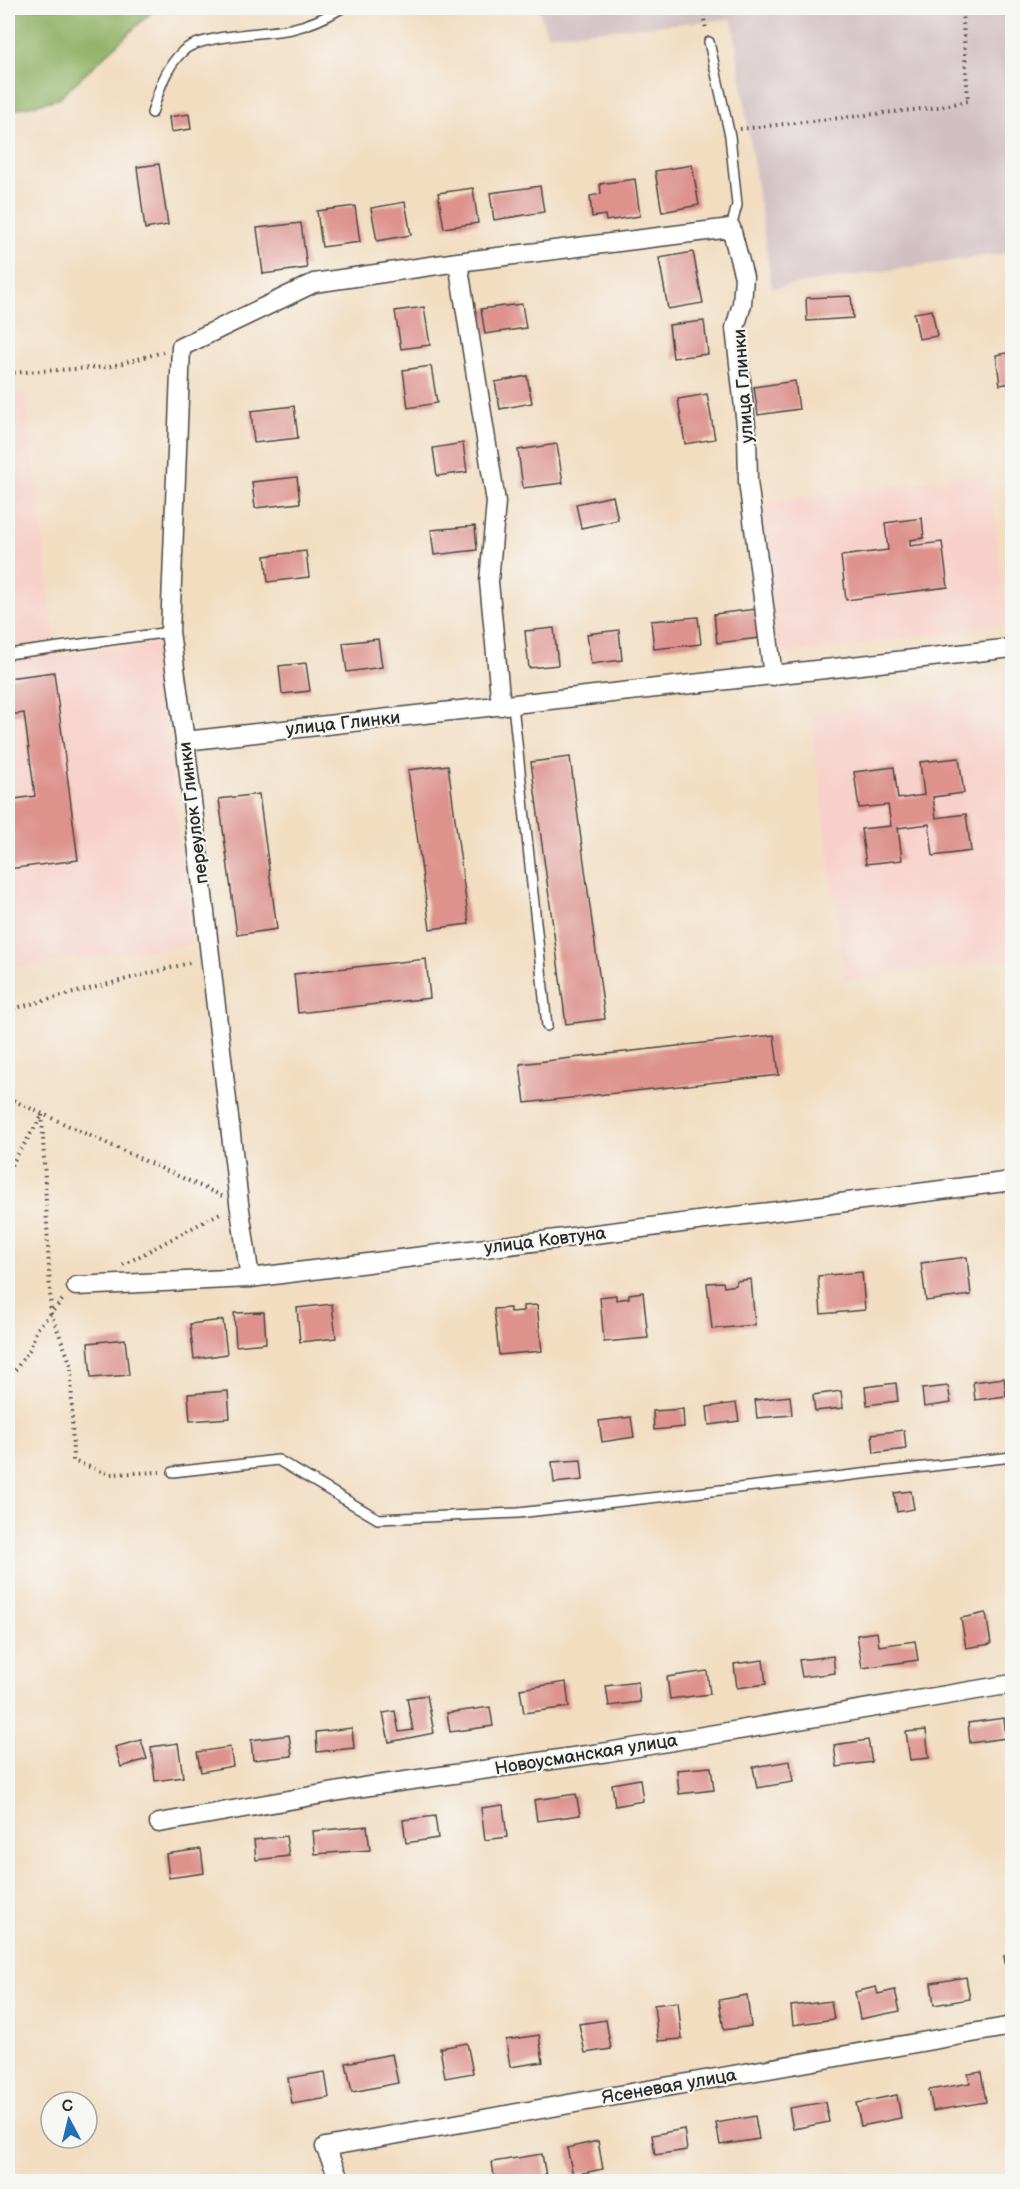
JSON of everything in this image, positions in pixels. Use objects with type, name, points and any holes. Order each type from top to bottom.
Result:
[{"type":"street","points":[[181,347],[314,283],[458,262],[731,228]]},
{"type":"street","name":"улица Глинки","points":[[731,228],[744,277],[742,304],[735,328],[747,434],[748,481],[773,676]]},
{"type":"street","points":[[458,262],[496,502],[489,582],[507,705]]},
{"type":"street","name":"переулок Глинки","points":[[181,347],[170,632],[250,1278]]},
{"type":"street","name":"улица Глинки","points":[[185,741],[1012,648]]},
{"type":"street","name":"улица Ковтуна","points":[[76,1286],[250,1278],[1012,1181]]},
{"type":"street","name":"Новоусманская улица","points":[[159,1823],[363,1786],[609,1752],[1012,1684]]},
{"type":"street","name":"Ясеневая улица","points":[[341,2181],[325,2147],[1012,2026]]},
{"type":"lane","points":[[152,112],[165,72],[184,49],[211,40],[293,29],[328,16],[342,8]]},
{"type":"lane","points":[[709,42],[729,130],[737,205],[731,228]]},
{"type":"lane","points":[[8,654],[170,632]]},
{"type":"lane","points":[[507,705],[547,1026]]},
{"type":"lane","points":[[173,1472],[278,1460],[378,1519],[518,1513],[1012,1457]]},
{"type":"path","points":[[702,8],[709,42]]},
{"type":"path","points":[[729,130],[939,107],[968,101],[962,8]]},
{"type":"path","points":[[8,373],[108,367],[181,347]]},
{"type":"path","points":[[8,1010],[211,957]]},
{"type":"path","points":[[8,1098],[239,1203]]},
{"type":"path","points":[[8,1170],[42,1115]]},
{"type":"path","points":[[42,1115],[51,1313],[71,1365],[73,1461],[110,1474],[173,1472]]},
{"type":"shaded area","points":[[538,8],[1012,8],[1012,252],[772,288],[732,19],[547,35]]},
{"type":"shaded area","points":[[25,390],[57,656],[157,643],[191,945],[8,968],[8,392]]},
{"type":"shaded area","points":[[989,473],[1008,625],[778,655],[758,503]]},
{"type":"shaded area","points":[[1012,688],[1012,959],[845,981],[810,714]]},
{"type":"green space","points":[[8,8],[156,8],[58,99],[8,111]]},
{"type":"building","points":[[189,114],[191,129],[171,132],[169,117]]},
{"type":"building","points":[[159,164],[168,225],[145,229],[137,167]]},
{"type":"building","points":[[692,165],[699,205],[662,212],[655,171]]},
{"type":"building","points":[[635,179],[640,216],[606,221],[605,215],[592,217],[590,196],[601,194],[600,184]]},
{"type":"building","points":[[540,186],[544,212],[494,220],[490,193]]},
{"type":"building","points":[[473,188],[478,223],[444,228],[438,193]]},
{"type":"building","points":[[405,202],[411,235],[377,241],[371,208]]},
{"type":"building","points":[[355,206],[360,242],[322,247],[317,211]]},
{"type":"building","points":[[301,223],[307,268],[263,274],[257,228]]},
{"type":"building","points":[[693,252],[703,303],[668,309],[659,258]]},
{"type":"building","points":[[851,296],[853,318],[807,321],[806,298]]},
{"type":"building","points":[[522,304],[526,328],[485,334],[481,309]]},
{"type":"building","points":[[424,307],[430,345],[401,349],[395,311]]},
{"type":"building","points":[[932,310],[937,336],[919,339],[914,313]]},
{"type":"building","points":[[704,321],[708,354],[673,358],[669,325]]},
{"type":"building","points":[[1012,352],[1012,383],[1000,385],[996,355]]},
{"type":"building","points":[[431,366],[437,403],[408,408],[403,370]]},
{"type":"building","points":[[527,376],[532,403],[500,409],[495,382]]},
{"type":"building","points":[[795,381],[799,409],[758,415],[754,387]]},
{"type":"building","points":[[707,394],[715,439],[685,444],[678,399]]},
{"type":"building","points":[[294,406],[298,438],[254,443],[251,411]]},
{"type":"building","points":[[463,443],[467,472],[437,476],[433,448]]},
{"type":"building","points":[[557,444],[563,483],[523,488],[518,450]]},
{"type":"building","points":[[297,477],[300,503],[255,508],[252,482]]},
{"type":"building","points":[[613,496],[618,520],[581,528],[576,504]]},
{"type":"building","points":[[922,518],[924,538],[910,540],[910,546],[942,542],[948,587],[846,600],[841,556],[888,550],[885,523]]},
{"type":"building","points":[[475,526],[477,550],[434,555],[431,530]]},
{"type":"building","points":[[306,551],[309,577],[268,582],[265,556]]},
{"type":"building","points":[[757,609],[760,638],[717,643],[714,614]]},
{"type":"building","points":[[698,617],[701,644],[654,649],[651,621]]},
{"type":"building","points":[[554,628],[558,665],[529,668],[525,631]]},
{"type":"building","points":[[619,630],[622,660],[591,664],[587,634]]},
{"type":"building","points":[[378,639],[382,667],[347,672],[343,643]]},
{"type":"building","points":[[306,663],[310,691],[282,694],[279,666]]},
{"type":"building","points":[[54,672],[78,860],[8,869],[8,800],[35,796],[24,713],[8,715],[8,678]]},
{"type":"building","points":[[570,757],[605,1019],[566,1024],[531,762]]},
{"type":"building","points":[[959,758],[964,793],[933,797],[936,818],[966,814],[971,851],[933,856],[929,824],[898,828],[902,860],[866,864],[861,829],[891,826],[888,805],[859,808],[854,772],[894,767],[898,799],[924,795],[920,762]]},
{"type":"building","points":[[448,765],[469,924],[430,929],[408,770]]},
{"type":"building","points":[[259,794],[277,929],[237,935],[219,799]]},
{"type":"building","points":[[426,959],[430,998],[298,1013],[294,974]]},
{"type":"building","points":[[774,1035],[779,1075],[525,1103],[520,1064]]},
{"type":"building","points":[[967,1257],[971,1295],[926,1301],[921,1263]]},
{"type":"building","points":[[862,1272],[865,1310],[821,1314],[818,1276]]},
{"type":"building","points":[[751,1279],[755,1325],[712,1329],[707,1283],[723,1282],[724,1287],[736,1285],[736,1281]]},
{"type":"building","points":[[643,1292],[648,1338],[604,1342],[600,1297],[616,1295],[616,1300],[629,1298],[629,1294]]},
{"type":"building","points":[[332,1304],[336,1338],[300,1342],[297,1308]]},
{"type":"building","points":[[537,1305],[542,1351],[499,1355],[494,1309],[510,1308],[510,1312],[523,1311],[523,1306]]},
{"type":"building","points":[[264,1312],[266,1343],[236,1346],[234,1313]]},
{"type":"building","points":[[223,1320],[227,1354],[194,1359],[190,1324]]},
{"type":"building","points":[[125,1339],[129,1375],[91,1378],[88,1343]]},
{"type":"building","points":[[1004,1378],[1006,1396],[975,1400],[973,1382]]},
{"type":"building","points":[[896,1383],[898,1401],[867,1405],[865,1387]]},
{"type":"building","points":[[948,1386],[951,1403],[924,1407],[922,1389]]},
{"type":"building","points":[[228,1391],[230,1418],[190,1421],[188,1394]]},
{"type":"building","points":[[841,1391],[843,1408],[815,1411],[813,1395]]},
{"type":"building","points":[[790,1396],[792,1415],[757,1418],[755,1400]]},
{"type":"building","points":[[736,1403],[739,1421],[709,1425],[707,1407]]},
{"type":"building","points":[[683,1409],[684,1427],[654,1430],[653,1411]]},
{"type":"building","points":[[631,1417],[634,1437],[602,1442],[599,1421]]},
{"type":"building","points":[[904,1430],[906,1449],[874,1453],[872,1434]]},
{"type":"building","points":[[581,1460],[583,1480],[554,1483],[552,1462]]},
{"type":"building","points":[[911,1491],[914,1509],[897,1512],[894,1493]]},
{"type":"building","points":[[986,1613],[991,1644],[966,1648],[961,1618]]},
{"type":"building","points":[[877,1632],[879,1646],[915,1641],[918,1660],[862,1668],[857,1635]]},
{"type":"building","points":[[833,1656],[835,1673],[802,1677],[799,1660]]},
{"type":"building","points":[[763,1660],[766,1684],[737,1688],[734,1664]]},
{"type":"building","points":[[707,1671],[710,1694],[670,1699],[667,1677]]},
{"type":"building","points":[[566,1682],[569,1707],[524,1713],[520,1689]]},
{"type":"building","points":[[638,1682],[640,1702],[609,1706],[606,1686]]},
{"type":"building","points":[[427,1695],[434,1733],[389,1742],[383,1713],[395,1711],[399,1732],[413,1730],[407,1698]]},
{"type":"building","points":[[490,1707],[493,1726],[450,1732],[447,1713]]},
{"type":"building","points":[[1004,1718],[1006,1738],[970,1743],[968,1723]]},
{"type":"building","points":[[352,1728],[354,1748],[317,1752],[316,1732]]},
{"type":"building","points":[[926,1730],[929,1758],[910,1760],[906,1732]]},
{"type":"building","points":[[289,1735],[292,1756],[253,1760],[251,1740]]},
{"type":"building","points":[[141,1740],[147,1759],[121,1767],[115,1747]]},
{"type":"building","points":[[868,1740],[872,1762],[837,1767],[834,1745]]},
{"type":"building","points":[[178,1743],[183,1777],[155,1781],[151,1747]]},
{"type":"building","points":[[230,1747],[233,1766],[201,1772],[197,1752]]},
{"type":"building","points":[[790,1761],[793,1782],[757,1788],[753,1767]]},
{"type":"building","points":[[711,1767],[714,1790],[679,1794],[677,1770]]},
{"type":"building","points":[[640,1779],[643,1801],[615,1806],[612,1784]]},
{"type":"building","points":[[576,1794],[580,1815],[537,1821],[534,1800]]},
{"type":"building","points":[[503,1805],[507,1837],[485,1840],[481,1808]]},
{"type":"building","points":[[435,1816],[438,1838],[406,1843],[403,1820]]},
{"type":"building","points":[[367,1826],[370,1850],[315,1854],[313,1831]]},
{"type":"building","points":[[286,1836],[289,1856],[256,1860],[254,1840]]},
{"type":"building","points":[[201,1849],[204,1873],[169,1878],[166,1854]]},
{"type":"building","points":[[1012,1954],[1012,1991],[1010,1992],[1004,1956]]},
{"type":"building","points":[[966,1977],[970,1999],[934,2005],[931,1983]]},
{"type":"building","points":[[876,1987],[878,1994],[895,1990],[900,2011],[860,2019],[855,1992]]},
{"type":"building","points":[[747,1995],[751,2026],[724,2030],[719,2000]]},
{"type":"building","points":[[831,2001],[834,2019],[793,2025],[791,2006]]},
{"type":"building","points":[[678,2002],[682,2039],[658,2041],[654,2005]]},
{"type":"building","points":[[606,2020],[611,2049],[585,2053],[579,2024]]},
{"type":"building","points":[[539,2035],[543,2062],[510,2067],[506,2040]]},
{"type":"building","points":[[467,2043],[473,2073],[445,2078],[440,2048]]},
{"type":"building","points":[[392,2054],[398,2083],[352,2092],[346,2063]]},
{"type":"building","points":[[325,2072],[329,2098],[292,2104],[288,2078]]},
{"type":"building","points":[[981,2072],[986,2102],[933,2111],[929,2090],[970,2083],[968,2074]]},
{"type":"building","points":[[897,2095],[901,2118],[861,2126],[856,2103]]},
{"type":"building","points":[[825,2102],[829,2122],[793,2129],[789,2108]]},
{"type":"building","points":[[755,2116],[759,2139],[720,2145],[716,2123]]},
{"type":"building","points":[[684,2129],[687,2150],[655,2155],[652,2135]]},
{"type":"building","points":[[598,2141],[603,2169],[573,2175],[567,2148]]},
{"type":"building","points":[[542,2154],[546,2176],[511,2182],[495,2182],[492,2162]]}]
